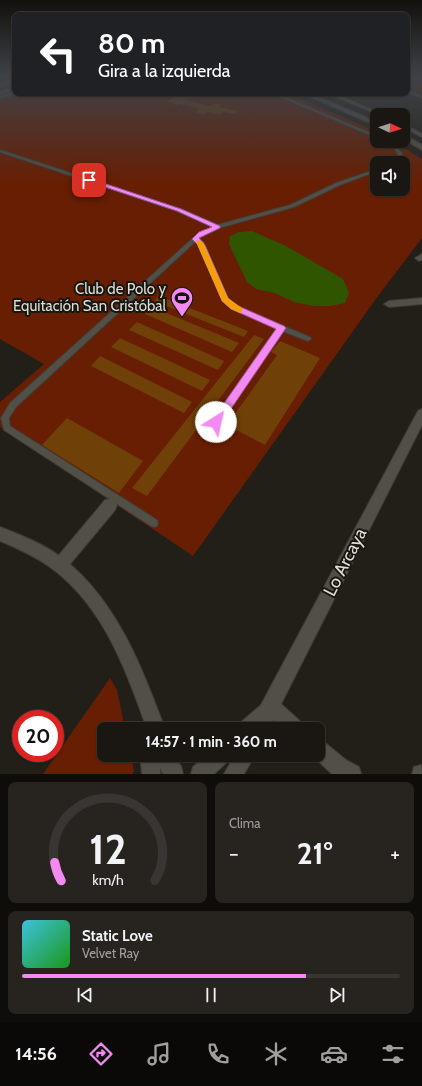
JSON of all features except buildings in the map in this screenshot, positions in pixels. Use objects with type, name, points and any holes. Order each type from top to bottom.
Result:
[{"type":"street","points":[[351,113],[370,121]]},
{"type":"street","points":[[410,140],[422,148]]},
{"type":"street","points":[[389,304],[422,301]]},
{"type":"street","name":"Lo Arcaya","points":[[263,722],[269,708],[418,429],[422,414]]},
{"type":"street","points":[[60,565],[113,502]]},
{"type":"street","points":[[0,534],[27,545],[60,565],[93,598],[122,642],[134,669],[153,722]]},
{"type":"street","points":[[145,700],[147,722]]},
{"type":"street","points":[[269,708],[287,722]]},
{"type":"street","name":"Lo Arcaya","points":[[254,722],[269,708]]},
{"type":"street","points":[[325,754],[339,767],[352,774]]},
{"type":"street","points":[[150,762],[151,774]]},
{"type":"street","points":[[167,762],[172,774]]},
{"type":"street","points":[[200,774],[213,762]]},
{"type":"street","points":[[233,774],[241,762]]},
{"type":"lane","points":[[321,113],[370,134]]},
{"type":"lane","points":[[410,129],[422,136]]},
{"type":"lane","points":[[0,151],[179,210],[217,227]]},
{"type":"lane","points":[[154,523],[113,502],[7,428],[5,418],[13,405],[201,234],[217,227],[292,206],[338,184],[370,173]]},
{"type":"lane","points":[[195,239],[199,241],[225,299],[233,307],[308,339]]},
{"type":"lane","points":[[216,422],[282,328]]},
{"type":"shaded area","name":"Club de Polo y Equitación San Cristóbal","points":[[0,113],[334,113],[370,129],[370,148],[404,148],[422,159],[422,238],[378,296],[193,556],[0,427],[0,402],[44,364],[0,339]]},
{"type":"shaded area","points":[[252,231],[286,246],[343,279],[349,293],[345,303],[331,306],[314,306],[294,302],[275,293],[256,289],[247,282],[229,244],[230,236],[239,232]]},
{"type":"shaded area","points":[[110,678],[117,690],[124,722],[97,722],[97,762],[132,762],[134,771],[132,774],[43,774],[51,762],[64,762],[64,744]]},
{"type":"slow traffic","points":[[199,242],[225,299],[233,307],[240,310]]},
{"type":"place","name":"Club de Polo y Equitación San Cristóbal","points":[[182,318]]},
{"type":"route","points":[[89,180],[179,210],[217,227],[201,234],[195,239],[199,241],[201,245],[225,299],[233,307],[282,328],[216,422]]}]
